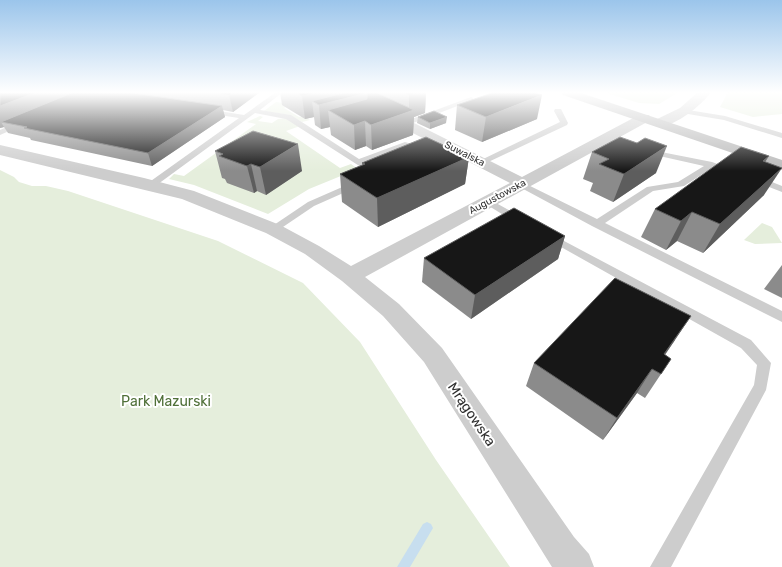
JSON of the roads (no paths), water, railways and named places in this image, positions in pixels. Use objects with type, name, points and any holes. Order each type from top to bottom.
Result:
[{"type":"street","name":"Suwalska","points":[[396,118],[443,149],[481,162],[521,183]]},
{"type":"street","points":[[647,118],[782,165]]},
{"type":"street","name":"Augustowska","points":[[350,276],[521,183],[658,118]]},
{"type":"street","name":"Mrągowska","points":[[0,150],[188,195],[273,229],[312,250],[350,276],[391,310],[433,356],[561,550],[576,567]]},
{"type":"lane","points":[[151,185],[243,118]]},
{"type":"lane","points":[[273,229],[311,204],[380,174],[358,162],[290,118]]},
{"type":"lane","points":[[405,123],[417,118]]},
{"type":"lane","points":[[481,162],[564,123],[562,118]]},
{"type":"lane","points":[[726,118],[782,136]]},
{"type":"lane","points":[[0,133],[28,121]]},
{"type":"lane","points":[[301,125],[314,121]]},
{"type":"lane","points":[[316,135],[330,131]]},
{"type":"lane","points":[[358,162],[408,144]]},
{"type":"lane","points":[[642,149],[744,174],[782,189]]},
{"type":"lane","points":[[596,224],[650,189],[681,184],[712,166]]},
{"type":"lane","points":[[521,183],[596,224],[782,317]]},
{"type":"lane","points":[[487,201],[746,344],[764,363],[761,386],[660,567]]},
{"type":"waterway","points":[[403,567],[427,528]]},
{"type":"park label","name":"Park Mazurski","points":[[166,401]]}]
